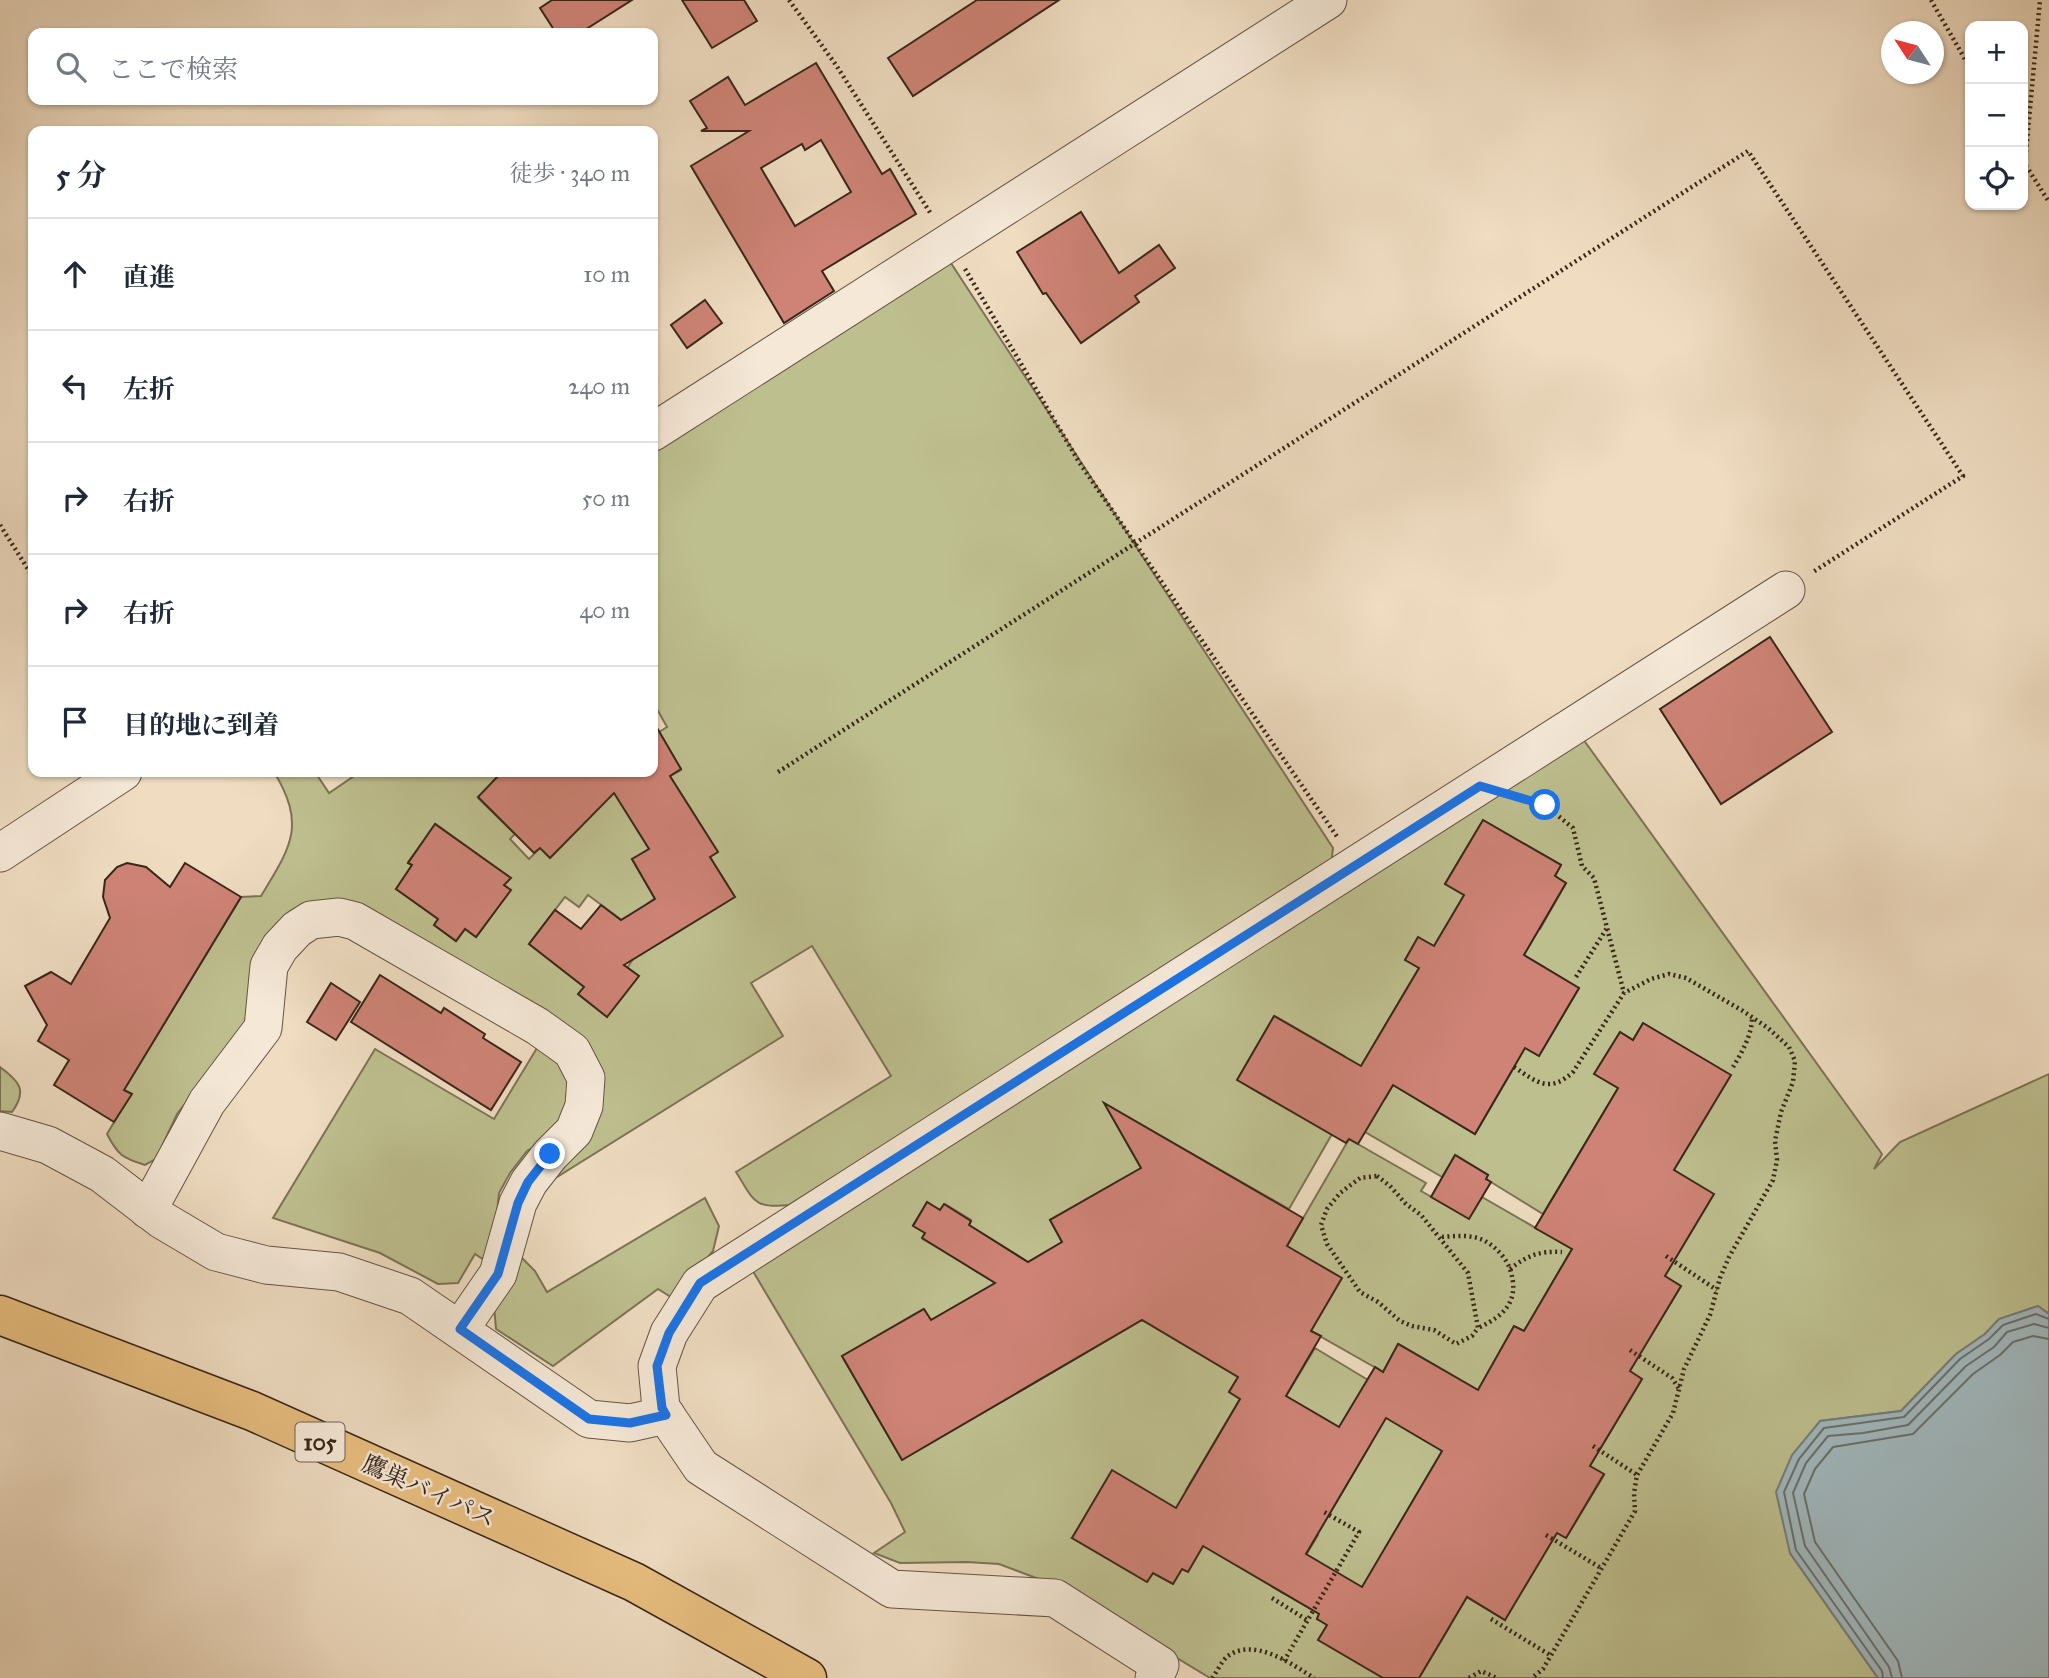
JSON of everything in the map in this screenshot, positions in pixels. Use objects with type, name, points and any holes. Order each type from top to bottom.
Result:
[{"type":"highway","name":"鷹巣バイパス","points":[[0,1315],[252,1411],[621,1576],[807,1678]]},
{"type":"street","points":[[658,429],[1328,0]]},
{"type":"street","points":[[1154,1678],[1160,1665],[1055,1598],[892,1589],[701,1467],[662,1408],[657,1366],[669,1333],[700,1283],[1786,590]]},
{"type":"street","points":[[0,852],[115,777]]},
{"type":"street","points":[[148,1210],[207,1102],[263,1028],[269,966],[280,947],[296,929],[311,919],[339,917],[355,921],[537,1026],[572,1051],[586,1078],[584,1106],[574,1131],[550,1154],[528,1182],[518,1203],[498,1274],[460,1329]]},
{"type":"street","points":[[0,1131],[48,1144],[102,1174],[148,1210],[216,1252],[266,1265],[339,1272],[410,1296],[589,1419],[630,1423],[666,1415]]},
{"type":"path","points":[[789,0],[836,65],[949,242],[1079,462],[1356,865]]},
{"type":"path","points":[[1931,0],[1965,59]]},
{"type":"path","points":[[2025,147],[2040,0]]},
{"type":"path","points":[[778,772],[1748,151],[1963,476],[1786,590]]},
{"type":"path","points":[[2028,167],[2049,201]]},
{"type":"path","points":[[0,525],[28,568]]},
{"type":"path","points":[[1480,786],[1545,805],[1573,828],[1582,866],[1594,878],[1624,993]]},
{"type":"path","points":[[1576,977],[1607,928]]},
{"type":"path","points":[[1514,1067],[1535,1081],[1553,1086],[1564,1080],[1573,1072],[1624,993],[1651,979],[1669,974],[1686,978],[1752,1017],[1789,1047],[1795,1061],[1793,1082],[1781,1112],[1775,1141],[1777,1160],[1773,1180],[1729,1257],[1710,1315],[1684,1369],[1673,1413],[1637,1475],[1634,1511],[1543,1669],[1532,1678]]},
{"type":"path","points":[[1733,1066],[1752,1027],[1752,1017]]},
{"type":"path","points":[[1441,1237],[1466,1236],[1484,1240],[1507,1261],[1516,1287],[1509,1305],[1496,1320],[1478,1328],[1472,1336],[1456,1344],[1434,1330],[1400,1321],[1378,1302],[1360,1292],[1327,1244],[1321,1225],[1327,1209],[1340,1193],[1360,1178],[1377,1176],[1421,1215],[1468,1273],[1478,1328]]},
{"type":"path","points":[[1510,1269],[1527,1255],[1562,1252]]},
{"type":"path","points":[[1666,1256],[1717,1290]]},
{"type":"path","points":[[1630,1350],[1672,1378],[1680,1390]]},
{"type":"path","points":[[1593,1446],[1637,1475]]},
{"type":"path","points":[[1284,1661],[1359,1532],[1324,1512]]},
{"type":"path","points":[[1546,1535],[1601,1568]]},
{"type":"path","points":[[1272,1598],[1307,1620]]},
{"type":"path","points":[[1491,1619],[1550,1655]]},
{"type":"path","points":[[1212,1678],[1228,1656],[1247,1649],[1268,1653],[1314,1678]]},
{"type":"path","points":[[1469,1678],[1481,1671],[1497,1678]]},
{"type":"green space","points":[[945,254],[1333,848],[1331,867],[789,1205],[761,1204],[751,1196],[736,1172],[891,1076],[812,946],[751,983],[783,1036],[549,1182],[601,1080],[336,903],[246,1017],[242,1032],[177,1114],[156,1159],[145,1165],[122,1155],[114,1147],[107,1134],[131,1094],[124,1090],[241,897],[261,896],[287,850],[292,822],[290,807],[277,777],[318,777],[329,793],[353,777],[497,777],[478,798],[515,834],[510,839],[529,859],[540,848],[566,779],[564,777],[600,777],[610,795],[624,787],[631,798],[681,770],[659,732],[667,727],[658,711],[658,445]],"holes":[[[688,805],[717,852],[710,857],[734,897],[668,938],[647,904],[655,898],[632,859],[649,849],[657,824]],[[436,824],[480,856],[475,864],[510,890],[477,936],[465,929],[456,941],[434,925],[438,919],[396,889],[412,865],[408,862]],[[588,895],[631,927],[635,956],[627,968],[529,944],[565,897],[579,907]]]},
{"type":"green space","points":[[1583,739],[1882,1154],[1874,1169],[1900,1142],[2049,1074],[2049,1314],[2038,1306],[1999,1319],[1985,1334],[1956,1354],[1901,1411],[1820,1421],[1790,1553],[1878,1678],[1419,1678],[1450,1626],[1405,1599],[1436,1579],[1505,1620],[1500,1499],[1566,1538],[1604,1475],[1519,1423],[1604,1442],[1642,1379],[1554,1326],[1642,1350],[1681,1286],[1591,1232],[1630,1144],[1730,1075],[1643,1023],[1633,1040],[1620,1032],[1595,1074],[1636,1099],[1607,1107],[1543,1214],[1486,1179],[1488,1175],[1456,1155],[1442,1177],[1343,1119],[1385,1099],[1393,1085],[1475,1134],[1512,1071],[1447,1032],[1450,1003],[1539,1056],[1579,988],[1507,945],[1527,921],[1540,929],[1566,883],[1555,876],[1561,865],[1483,820],[1445,884],[1489,910],[1448,923],[1434,946],[1418,937],[1405,960],[1419,968],[1357,1073],[1344,1056],[1275,1016],[1238,1080],[1332,1134],[1289,1209],[1105,1104],[1141,1168],[1050,1220],[1062,1242],[1028,1262],[969,1225],[971,1220],[945,1204],[940,1210],[927,1203],[913,1225],[925,1233],[923,1239],[950,1255],[1005,1278],[931,1320],[923,1309],[842,1356],[902,1460],[1142,1320],[1238,1377],[1229,1392],[1240,1399],[1186,1490],[1205,1502],[1072,1538],[1147,1582],[1153,1573],[1173,1584],[1182,1569],[1188,1571],[1207,1540],[1283,1593],[1318,1535],[1234,1485],[1270,1471],[1333,1508],[1370,1445],[1286,1396],[1315,1348],[1368,1380],[1442,1451],[1384,1600],[1342,1576],[1317,1618],[1383,1678],[1210,1678],[1060,1587],[999,1564],[900,1563],[874,1553],[905,1532],[891,1503],[751,1268]]},
{"type":"green space","points":[[540,1043],[562,1064],[571,1087],[568,1112],[552,1137],[527,1151],[510,1173],[499,1193],[495,1232],[484,1260],[475,1254],[458,1283],[438,1284],[380,1253],[273,1218],[375,1049],[494,1119]]},
{"type":"green space","points":[[0,1067],[19,1086],[20,1098],[12,1112],[0,1111]]},
{"type":"green space","points":[[1349,1139],[1426,1183],[1421,1191],[1469,1218],[1482,1197],[1572,1249],[1524,1331],[1514,1326],[1478,1390],[1399,1344],[1383,1372],[1311,1331],[1287,1246]]},
{"type":"green space","points":[[705,1198],[719,1226],[713,1251],[674,1299],[658,1289],[553,1366],[496,1329],[494,1306],[521,1257],[535,1271],[547,1292]]},
{"type":"water","points":[[2038,1306],[2049,1314],[2049,1678],[1878,1678],[1790,1553],[1776,1492],[1792,1455],[1820,1421],[1901,1411],[1956,1354],[1985,1334],[1999,1319]]},
{"type":"building","points":[[552,0],[632,0],[588,28],[553,28],[540,8]]},
{"type":"building","points":[[682,0],[744,0],[757,21],[712,48]]},
{"type":"building","points":[[977,0],[1059,0],[913,96],[888,58]]},
{"type":"building","points":[[816,63],[882,174],[890,169],[916,214],[822,271],[834,291],[784,323],[691,166],[749,131],[701,131],[707,128],[690,101],[728,77],[745,105]],"holes":[[[821,140],[851,192],[795,226],[761,168],[802,144],[805,150]]]},
{"type":"building","points":[[1081,212],[1119,273],[1159,245],[1175,268],[1135,296],[1139,302],[1081,343],[1046,293],[1043,294],[1017,252]]},
{"type":"building","points":[[705,300],[722,323],[687,348],[671,325]]},
{"type":"building","points":[[1770,637],[1832,732],[1721,804],[1660,709]]},
{"type":"building","points":[[658,730],[681,769],[670,776],[718,852],[710,857],[735,897],[624,965],[639,976],[607,1017],[578,994],[584,987],[529,944],[555,910],[581,929],[601,905],[621,920],[655,899],[632,859],[649,849],[614,793],[550,858],[540,848],[534,853],[478,797],[497,777],[658,777]]},
{"type":"building","points":[[1483,820],[1561,865],[1555,876],[1566,883],[1524,955],[1579,988],[1539,1056],[1525,1048],[1475,1134],[1393,1085],[1358,1144],[1349,1139],[1346,1143],[1237,1080],[1274,1016],[1361,1066],[1419,968],[1405,960],[1418,937],[1434,946],[1464,895],[1445,884]]},
{"type":"building","points":[[435,824],[511,878],[504,885],[511,890],[476,937],[465,929],[456,941],[434,925],[438,919],[396,889],[412,865],[408,863]]},
{"type":"building","points":[[127,863],[146,867],[170,887],[185,863],[241,897],[124,1090],[132,1094],[114,1122],[54,1085],[69,1060],[38,1041],[47,1025],[25,986],[51,972],[71,984],[110,918],[103,897],[105,880],[117,867]]},
{"type":"building","points":[[380,975],[441,1013],[444,1008],[485,1034],[483,1038],[521,1062],[491,1110],[351,1022]]},
{"type":"building","points":[[331,983],[360,1002],[336,1040],[307,1022]]},
{"type":"building","points":[[1643,1023],[1731,1075],[1674,1170],[1714,1194],[1665,1276],[1681,1286],[1630,1371],[1642,1379],[1590,1466],[1604,1474],[1566,1538],[1557,1533],[1505,1620],[1467,1597],[1419,1678],[1383,1678],[1318,1640],[1327,1625],[1317,1619],[1319,1614],[1203,1546],[1188,1572],[1182,1569],[1173,1584],[1153,1573],[1147,1582],[1072,1538],[1112,1470],[1176,1508],[1240,1399],[1229,1392],[1238,1377],[1142,1320],[902,1460],[842,1356],[924,1309],[931,1320],[995,1283],[922,1238],[925,1233],[913,1226],[927,1202],[940,1210],[944,1204],[971,1221],[969,1225],[1028,1262],[1062,1242],[1050,1220],[1141,1168],[1104,1103],[1303,1218],[1287,1246],[1342,1278],[1311,1331],[1321,1336],[1286,1396],[1339,1427],[1375,1367],[1383,1372],[1398,1344],[1478,1390],[1514,1326],[1524,1331],[1572,1249],[1535,1228],[1618,1088],[1594,1074],[1620,1032],[1633,1040]],"holes":[[[1386,1418],[1442,1451],[1362,1587],[1306,1554]]]},
{"type":"building","points":[[1455,1155],[1488,1175],[1486,1179],[1491,1182],[1469,1219],[1431,1197]]},
{"type":"route","points":[[550,1154],[528,1182],[518,1203],[498,1274],[460,1329],[529,1380],[589,1419],[630,1423],[666,1415],[662,1408],[657,1366],[669,1333],[700,1283],[1480,786],[1545,805]]}]
